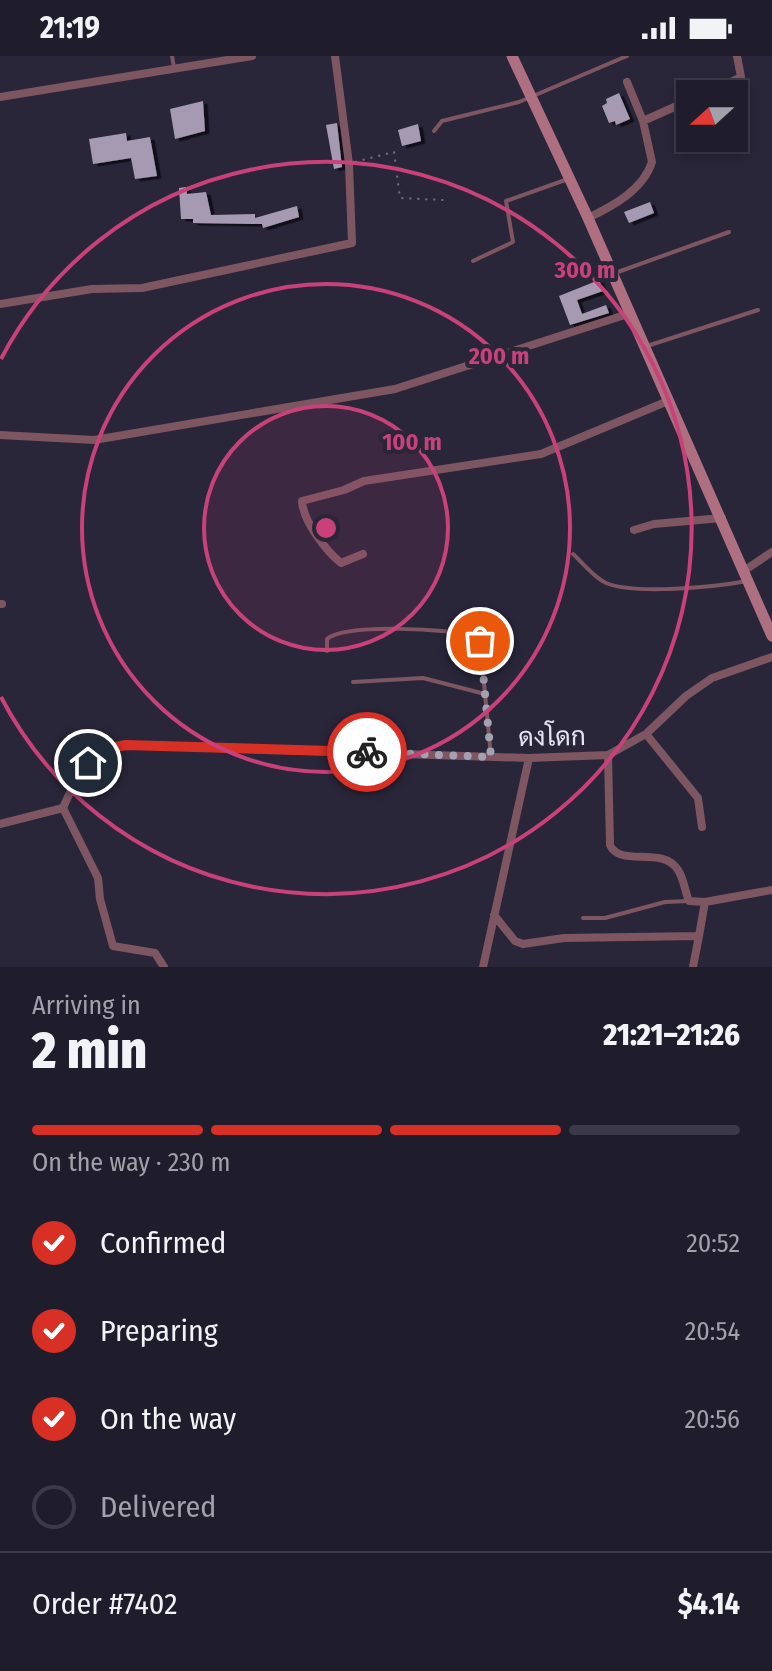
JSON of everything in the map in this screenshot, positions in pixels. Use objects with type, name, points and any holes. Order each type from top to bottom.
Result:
[{"type":"street","points":[[0,97],[252,56]]},
{"type":"street","points":[[0,304],[92,289],[142,288],[352,243],[349,164],[335,56]]},
{"type":"street","points":[[512,56],[631,313],[748,575],[772,636]]},
{"type":"street","points":[[737,56],[743,74],[737,80]]},
{"type":"street","points":[[588,218],[618,204],[650,169],[653,154],[627,82]]},
{"type":"street","points":[[643,121],[676,106]]},
{"type":"street","points":[[0,435],[94,440],[395,389],[631,313]]},
{"type":"street","points":[[363,554],[341,563],[330,554],[306,516],[302,501],[344,490],[364,481],[541,454],[668,401]]},
{"type":"street","points":[[634,530],[654,524],[722,518]]},
{"type":"street","points":[[748,575],[772,552]]},
{"type":"street","name":"ดงโดก","points":[[63,808],[88,763],[105,749],[126,745],[529,758],[608,755],[646,734],[686,696],[712,678],[772,657]]},
{"type":"street","points":[[646,734],[698,798],[702,827]]},
{"type":"street","points":[[608,755],[610,845],[613,852],[622,856],[652,856],[670,863],[680,874],[689,901],[705,902],[772,890]]},
{"type":"street","points":[[483,967],[529,758]]},
{"type":"street","points":[[0,824],[63,808],[98,878],[100,899],[113,946],[155,953],[164,967]]},
{"type":"street","points":[[693,967],[705,902]]},
{"type":"street","points":[[494,915],[515,941],[523,944],[564,938],[699,936]]},
{"type":"lane","points":[[172,56],[175,70]]},
{"type":"lane","points":[[434,131],[442,121],[531,97],[627,56]]},
{"type":"lane","points":[[473,261],[513,242],[506,201],[570,179]]},
{"type":"lane","points":[[613,274],[729,232]]},
{"type":"lane","points":[[645,346],[758,310]]},
{"type":"lane","points":[[573,554],[596,577],[617,586],[710,588],[748,575]]},
{"type":"lane","points":[[327,651],[327,639],[334,634],[356,631],[400,628],[472,635],[480,641],[491,757]]},
{"type":"lane","points":[[353,682],[423,678],[485,694]]},
{"type":"lane","points":[[583,918],[605,918],[635,907],[689,901]]},
{"type":"path","points":[[349,164],[394,152],[400,198],[444,200]]},
{"type":"building","points":[[619,93],[630,119],[616,125],[615,121],[609,123],[602,106],[607,103],[606,99]]},
{"type":"building","points":[[203,101],[205,131],[175,139],[170,109]]},
{"type":"building","points":[[337,123],[342,167],[334,169],[326,125]]},
{"type":"building","points":[[418,124],[421,141],[402,146],[398,130]]},
{"type":"building","points":[[126,133],[127,141],[150,137],[157,176],[135,179],[131,158],[93,164],[89,139]]},
{"type":"building","points":[[186,187],[187,194],[206,192],[211,215],[255,214],[255,218],[297,206],[299,217],[263,228],[262,224],[193,223],[193,219],[181,219],[179,188]]},
{"type":"building","points":[[650,202],[654,213],[629,223],[624,212]]},
{"type":"building","points":[[599,280],[603,291],[577,300],[582,314],[606,305],[609,313],[570,325],[559,296]]},
{"type":"way so far","points":[[367,752],[491,757],[480,641]]},
{"type":"route","points":[[88,763],[105,749],[126,745],[367,752]]}]
